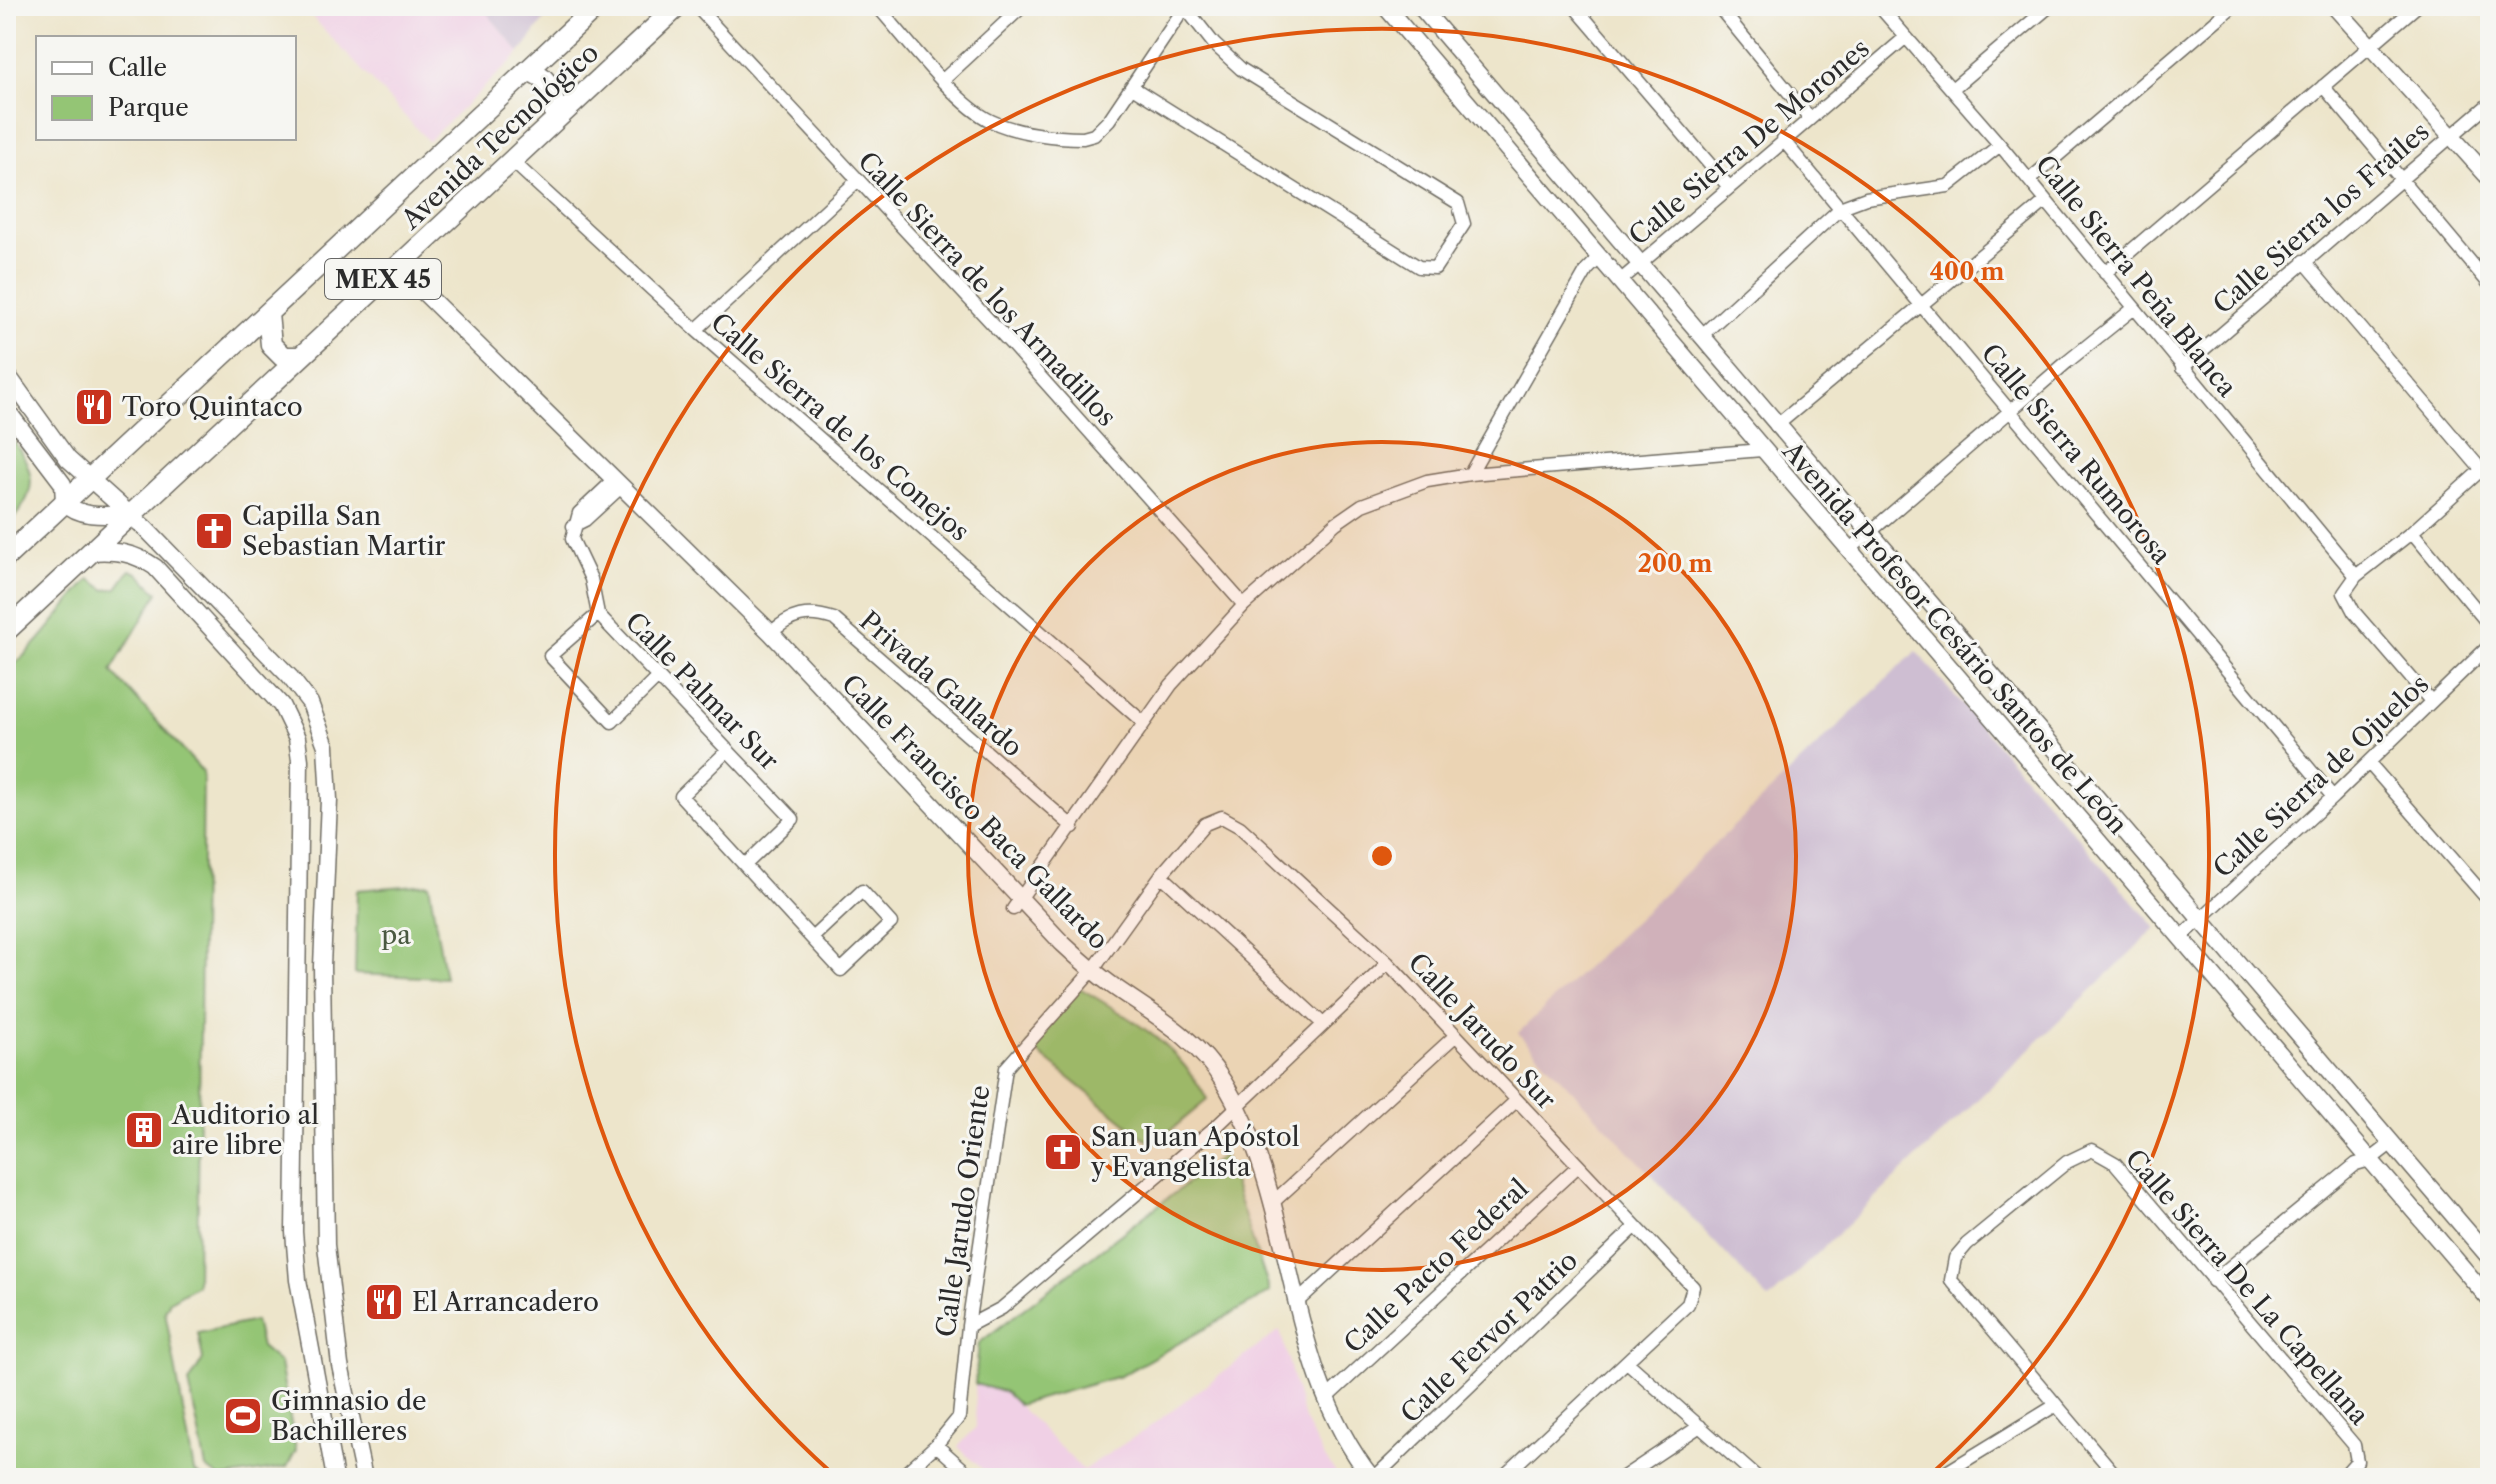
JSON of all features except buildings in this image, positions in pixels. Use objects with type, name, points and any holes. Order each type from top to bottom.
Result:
[{"type":"main road","name":"Avenida Tecnológico","points":[[6,557],[597,6]]},
{"type":"main road","name":"Avenida Tecnológico","points":[[6,631],[678,6]]},
{"type":"main road","points":[[527,71],[540,76],[553,94],[555,120]]},
{"type":"main road","points":[[268,314],[271,345],[283,357],[299,357]]},
{"type":"street","name":"Calle Sierra de los Armadillos","points":[[696,6],[1013,346],[1244,605]]},
{"type":"street","points":[[877,6],[943,80],[984,117],[1005,126],[1073,138],[1083,138],[1102,129],[1184,7],[1214,44],[1241,69],[1451,197],[1462,211],[1464,224],[1440,263],[1427,269],[1419,267],[1132,87]]},
{"type":"street","points":[[943,80],[1023,6]]},
{"type":"street","name":"Avenida Profesor Cesário Santos de León","points":[[1385,6],[2490,1300]]},
{"type":"street","name":"Avenida Profesor Cesário Santos de León","points":[[1420,6],[2490,1258]]},
{"type":"street","points":[[1574,6],[1729,187]]},
{"type":"street","points":[[1718,6],[1809,117]]},
{"type":"street","name":"Calle Sierra Peña Blanca","points":[[1879,6],[2000,145],[2356,576]]},
{"type":"street","points":[[1952,89],[2050,6]]},
{"type":"street","points":[[2029,180],[2233,6]]},
{"type":"street","points":[[2334,6],[2490,179]]},
{"type":"street","points":[[2105,273],[2417,6]]},
{"type":"street","name":"Calle Sierra De Morones","points":[[1620,281],[1906,37]]},
{"type":"street","points":[[2323,86],[2490,285]]},
{"type":"street","name":"Calle Sierra los Frailes","points":[[2182,368],[2490,103]]},
{"type":"street","name":"Calle Sierra Rumorosa","points":[[1783,140],[2333,797]]},
{"type":"street","points":[[1701,336],[1842,207],[1866,198],[1948,186],[2000,145]]},
{"type":"street","name":"Calle Sierra de los Conejos","points":[[511,160],[696,330],[1144,723]]},
{"type":"street","points":[[696,330],[857,181]]},
{"type":"street","points":[[1776,426],[2046,201]]},
{"type":"street","points":[[1470,474],[1534,357],[1587,270],[1600,257]]},
{"type":"street","points":[[2304,261],[2485,466],[2490,480]]},
{"type":"street","name":"Calle Francisco Baca Gallardo","points":[[397,266],[771,633],[1016,904],[1093,970],[1191,1040],[1223,1081],[1236,1108],[1271,1204],[1325,1399],[1335,1425],[1373,1478]]},
{"type":"street","points":[[1848,551],[2010,410],[2133,309]]},
{"type":"street","points":[[6,373],[68,459],[130,514],[290,677],[310,703],[319,723],[326,746],[329,800],[322,966],[324,1193],[340,1365],[364,1478]]},
{"type":"street","points":[[6,409],[63,484],[64,502],[82,513],[130,514]]},
{"type":"street","points":[[1016,904],[1193,657],[1244,605],[1336,523],[1362,505],[1427,481],[1470,474],[1762,450]]},
{"type":"street","points":[[2431,701],[2346,602],[2347,586],[2485,466]]},
{"type":"street","name":"Calle Palmar Sur","points":[[618,483],[579,513],[573,526],[572,539],[591,579],[598,614],[793,819],[746,864]]},
{"type":"street","points":[[2412,532],[2490,626]]},
{"type":"street","points":[[89,552],[114,551],[139,556],[155,567],[271,693],[289,718],[297,738],[300,760],[294,1232],[298,1280],[335,1478]]},
{"type":"street","points":[[598,614],[550,656],[612,722],[658,677]]},
{"type":"street","name":"Privada Gallardo","points":[[771,633],[787,617],[811,614],[834,619],[1073,827]]},
{"type":"street","name":"Calle Sierra de Ojuelos","points":[[2181,937],[2369,763],[2490,645]]},
{"type":"street","points":[[728,750],[681,796],[841,970],[891,923],[862,891],[812,938]]},
{"type":"street","points":[[2369,763],[2490,902]]},
{"type":"street","name":"Calle Jarudo Oriente","points":[[900,1478],[936,1445],[959,1417],[968,1326],[1006,1068],[1093,970],[1161,875],[1205,824],[1222,817]]},
{"type":"street","name":"Calle Jarudo Sur","points":[[1222,817],[1240,827],[1388,963],[1688,1281],[1694,1293],[1688,1304],[1627,1362]]},
{"type":"street","points":[[1161,875],[1322,1023]]},
{"type":"street","points":[[968,1326],[1002,1308],[1236,1108],[1388,963]]},
{"type":"street","points":[[1271,1204],[1456,1035]]},
{"type":"street","points":[[1297,1302],[1517,1100]]},
{"type":"street","points":[[297,1128],[325,1129]]},
{"type":"street","points":[[2213,1281],[2356,1164],[2370,1160],[2392,1143]]},
{"type":"street","name":"Calle Sierra De La Capellana","points":[[2056,1405],[1951,1280],[1955,1258],[1967,1244],[2067,1162],[2092,1150],[2115,1163],[2354,1445],[2357,1461],[2342,1478]]},
{"type":"street","name":"Calle Pacto Federal","points":[[1325,1399],[1578,1166]]},
{"type":"street","name":"Calle Fervor Patrio","points":[[1373,1478],[1635,1227]]},
{"type":"street","points":[[1502,1478],[1627,1362],[1758,1478]]},
{"type":"street","points":[[1937,1478],[2056,1405],[2118,1478]]},
{"type":"street","points":[[1622,1478],[1700,1426]]},
{"type":"street","points":[[936,1445],[973,1478]]},
{"type":"shaded area","points":[[302,6],[481,6],[520,53],[428,141]]},
{"type":"shaded area","points":[[481,6],[554,6],[520,53]]},
{"type":"shaded area","points":[[1916,651],[2156,928],[1769,1300],[1518,1033]]},
{"type":"shaded area","points":[[1280,1330],[1304,1419],[1323,1456],[1340,1478],[992,1478],[958,1447],[976,1427],[975,1384],[1005,1392],[1083,1470],[1145,1430]]},
{"type":"green space","points":[[6,431],[23,457],[31,479],[26,502],[6,526]]},
{"type":"green space","points":[[130,570],[138,573],[158,593],[111,671],[203,772],[197,1285],[170,1301],[165,1311],[194,1471],[203,1478],[6,1478],[6,671],[29,650],[90,579],[106,590],[117,588]]},
{"type":"green space","name":"pa","points":[[429,884],[445,978],[355,974],[357,890]]},
{"type":"green space","points":[[1078,987],[1152,1034],[1168,1048],[1196,1080],[1207,1100],[1153,1145],[1028,1045]]},
{"type":"green space","points":[[1224,1155],[1270,1292],[1120,1376],[1018,1405],[1005,1392],[975,1384],[979,1343]]},
{"type":"green space","name":"Gimnasio de Bachilleres","points":[[255,1321],[261,1347],[280,1363],[296,1450],[287,1467],[220,1478],[206,1468],[189,1383],[203,1359],[198,1333]]},
{"type":"place","name":"Toro Quintaco","points":[[94,407]]},
{"type":"place","name":"Capilla San Sebastian Martir","points":[[214,531]]},
{"type":"place","name":"Auditorio al aire libre","points":[[144,1130]]},
{"type":"place","name":"San Juan Apóstol y Evangelista","points":[[1063,1152]]},
{"type":"place","name":"El Arrancadero","points":[[384,1302]]},
{"type":"place","name":"Gimnasio de Bachilleres","points":[[243,1416]]}]
